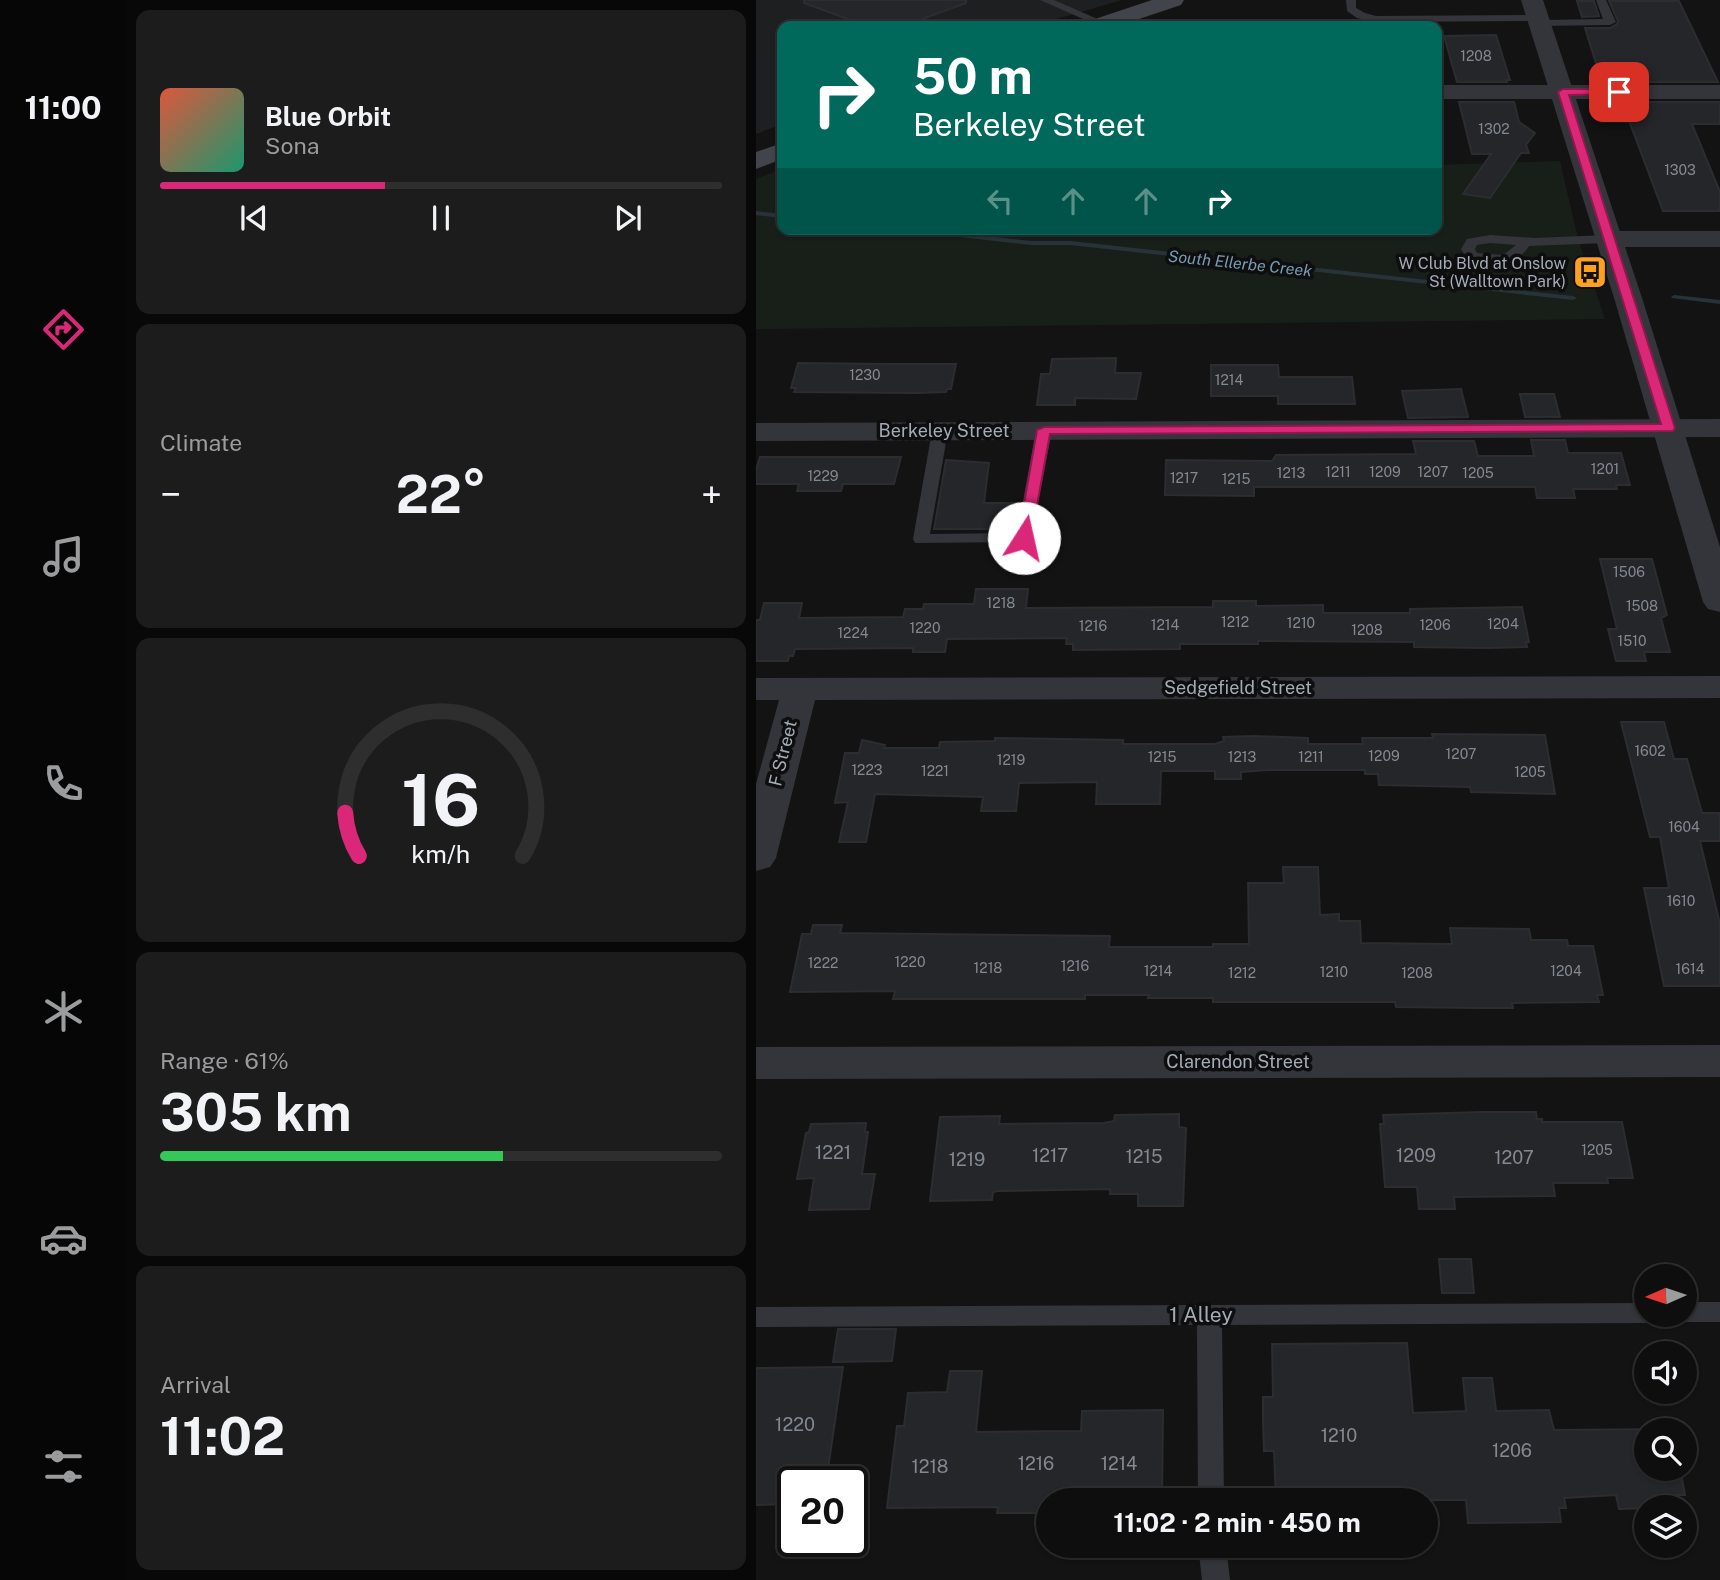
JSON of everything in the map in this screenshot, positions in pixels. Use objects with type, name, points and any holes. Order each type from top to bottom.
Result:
[{"type":"main road","points":[[1112,21],[1173,0]]},
{"type":"main road","points":[[756,161],[777,152]]},
{"type":"street","points":[[1537,13],[1607,239],[1715,566],[1720,602]]},
{"type":"street","points":[[1442,92],[1720,92]]},
{"type":"street","points":[[1607,239],[1720,239]]},
{"type":"street","name":"Berkeley Street","points":[[756,432],[1720,428]]},
{"type":"street","name":"Sedgefield Street","points":[[756,689],[1720,687]]},
{"type":"street","name":"F Street","points":[[756,858],[800,689]]},
{"type":"street","name":"Clarendon Street","points":[[756,1063],[1720,1061]]},
{"type":"lane","points":[[1045,0],[1091,21]]},
{"type":"lane","points":[[1351,0],[1351,9],[1355,14],[1376,19],[1537,13],[1610,22],[1601,0]]},
{"type":"lane","points":[[1525,240],[1543,242],[1607,239]]},
{"type":"lane","points":[[940,431],[921,539],[1024,538],[1044,430]]},
{"type":"lane","points":[[1698,1312],[1720,1312]]},
{"type":"lane","name":"1 Alley","points":[[756,1317],[1634,1313]]},
{"type":"lane","points":[[1209,1315],[1211,1488]]},
{"type":"lane","points":[[1213,1558],[1216,1580]]},
{"type":"shaded area","points":[[756,0],[1122,0],[1050,21],[777,21],[777,126],[756,134]]},
{"type":"shaded area","points":[[1560,161],[1578,239],[1605,319],[756,329],[756,179],[777,171],[777,235],[1442,235],[1442,165]]},
{"type":"building","points":[[804,0],[966,0],[966,3],[917,21],[853,21],[804,3]]},
{"type":"building","points":[[1577,1],[1594,1],[1599,16],[1582,17]]},
{"type":"building","points":[[1609,1],[1679,1],[1718,82],[1616,82],[1612,73],[1599,73],[1585,28],[1610,28],[1617,24]]},
{"type":"building","points":[[1496,35],[1510,80],[1457,82],[1444,36]]},
{"type":"building","points":[[1459,102],[1514,102],[1519,122],[1535,133],[1526,145],[1529,153],[1521,153],[1490,198],[1463,194],[1491,154],[1472,154]]},
{"type":"building","points":[[1622,102],[1720,102],[1720,124],[1692,124],[1720,192],[1720,211],[1663,211]]},
{"type":"building","points":[[1116,358],[1115,373],[1141,373],[1136,399],[1075,398],[1075,405],[1037,405],[1041,374],[1050,374],[1052,359]]},
{"type":"building","points":[[798,363],[956,364],[951,389],[946,392],[794,392],[796,388],[791,388]]},
{"type":"building","points":[[1211,365],[1278,365],[1279,377],[1352,377],[1355,404],[1278,404],[1278,396],[1211,396]]},
{"type":"building","points":[[1461,389],[1468,417],[1408,418],[1402,391]]},
{"type":"building","points":[[1520,394],[1554,394],[1560,417],[1525,417]]},
{"type":"building","points":[[1531,440],[1565,440],[1568,453],[1621,453],[1630,485],[1616,485],[1617,489],[1573,489],[1575,498],[1537,498],[1535,487],[1254,487],[1254,496],[1165,495],[1166,460],[1272,461],[1276,455],[1416,454],[1413,441],[1474,441],[1478,456],[1534,456]]},
{"type":"building","points":[[760,457],[901,457],[894,484],[843,484],[841,491],[797,491],[799,484],[756,484]]},
{"type":"building","points":[[946,460],[989,463],[984,503],[1018,503],[1014,529],[934,529]]},
{"type":"building","points":[[1600,559],[1652,559],[1667,615],[1661,618],[1670,652],[1644,652],[1646,661],[1616,661],[1608,629],[1617,629]]},
{"type":"building","points":[[976,589],[1028,589],[1026,608],[1213,607],[1213,601],[1256,601],[1256,606],[1323,605],[1323,613],[1410,613],[1410,609],[1522,607],[1529,642],[1526,642],[1527,647],[1486,648],[1414,647],[1414,642],[1258,641],[1258,644],[1180,644],[1180,649],[1073,650],[1073,644],[1066,644],[1067,638],[947,639],[945,652],[913,652],[913,648],[795,649],[788,661],[756,661],[756,620],[760,620],[764,603],[802,603],[799,618],[903,617],[905,609],[923,609],[924,604],[974,604]]},
{"type":"building","points":[[1621,722],[1664,722],[1674,759],[1687,759],[1702,813],[1720,813],[1720,841],[1700,841],[1720,924],[1720,986],[1664,986],[1644,888],[1669,888],[1660,837],[1650,837]]},
{"type":"building","points":[[1432,734],[1545,735],[1555,794],[1471,792],[1470,787],[1379,785],[1378,774],[1365,774],[1365,770],[1268,770],[1241,772],[1241,779],[1215,779],[1215,771],[1161,771],[1160,804],[1096,804],[1097,782],[1019,783],[1016,811],[981,811],[983,797],[875,794],[866,842],[839,842],[848,802],[835,803],[845,753],[859,753],[862,740],[885,745],[884,748],[939,748],[940,742],[995,741],[995,738],[1123,740],[1123,744],[1215,744],[1224,741],[1223,737],[1254,736],[1308,738],[1308,744],[1363,744],[1362,738],[1433,738]]},
{"type":"building","points":[[1283,867],[1318,867],[1320,915],[1339,914],[1339,921],[1360,921],[1361,943],[1452,944],[1450,928],[1529,929],[1531,940],[1567,940],[1568,946],[1593,946],[1603,995],[1597,995],[1599,1002],[1512,1003],[1513,1008],[1479,1008],[1396,1007],[1395,1002],[1213,1002],[1213,998],[1148,998],[1149,995],[1085,995],[1085,999],[893,999],[895,991],[790,992],[802,934],[811,934],[813,925],[842,925],[840,933],[1110,936],[1109,947],[1213,947],[1213,944],[1249,944],[1248,883],[1284,883]]},
{"type":"building","points":[[1536,1112],[1537,1119],[1542,1119],[1542,1122],[1622,1122],[1633,1178],[1607,1178],[1608,1183],[1553,1183],[1555,1196],[1454,1197],[1455,1209],[1419,1209],[1417,1187],[1385,1187],[1380,1124],[1384,1124],[1383,1115]]},
{"type":"building","points":[[1179,1114],[1179,1127],[1186,1128],[1183,1206],[1138,1206],[1138,1194],[1110,1194],[1110,1189],[998,1191],[993,1192],[992,1200],[930,1201],[940,1117],[1000,1116],[999,1124],[1104,1123],[1114,1121],[1115,1115]]},
{"type":"building","points":[[866,1123],[865,1132],[868,1132],[862,1174],[875,1174],[869,1209],[809,1210],[814,1178],[797,1179],[806,1133],[809,1132],[811,1124]]},
{"type":"building","points":[[1439,1259],[1471,1259],[1474,1293],[1442,1293]]},
{"type":"building","points":[[838,1329],[896,1329],[892,1361],[833,1362]]},
{"type":"building","points":[[1407,1343],[1413,1413],[1466,1411],[1463,1378],[1492,1378],[1496,1411],[1549,1410],[1554,1430],[1634,1429],[1634,1481],[1682,1481],[1685,1495],[1634,1495],[1634,1508],[1619,1509],[1616,1495],[1564,1498],[1566,1508],[1559,1508],[1561,1522],[1468,1523],[1466,1500],[1438,1500],[1438,1488],[1276,1488],[1274,1451],[1264,1451],[1263,1421],[1263,1397],[1273,1397],[1272,1344]]},
{"type":"building","points":[[843,1367],[828,1466],[777,1466],[777,1504],[756,1505],[756,1368]]},
{"type":"building","points":[[950,1371],[982,1371],[976,1432],[1081,1431],[1082,1411],[1163,1410],[1162,1488],[1036,1488],[1036,1513],[997,1513],[998,1507],[887,1508],[897,1426],[904,1426],[908,1393],[947,1392]]},
{"type":"waterway","name":"South Ellerbe Creek","points":[[756,213],[777,215]]},
{"type":"waterway","name":"South Ellerbe Creek","points":[[960,235],[1031,243],[1070,243],[1573,298]]},
{"type":"waterway","name":"South Ellerbe Creek","points":[[1674,297],[1720,302]]},
{"type":"place","name":"W Club Blvd at Onslow St (Walltown Park)","points":[[1590,272]]},
{"type":"route","points":[[1024,538],[1044,430],[1668,428],[1581,157],[1563,92],[1619,92]]}]
